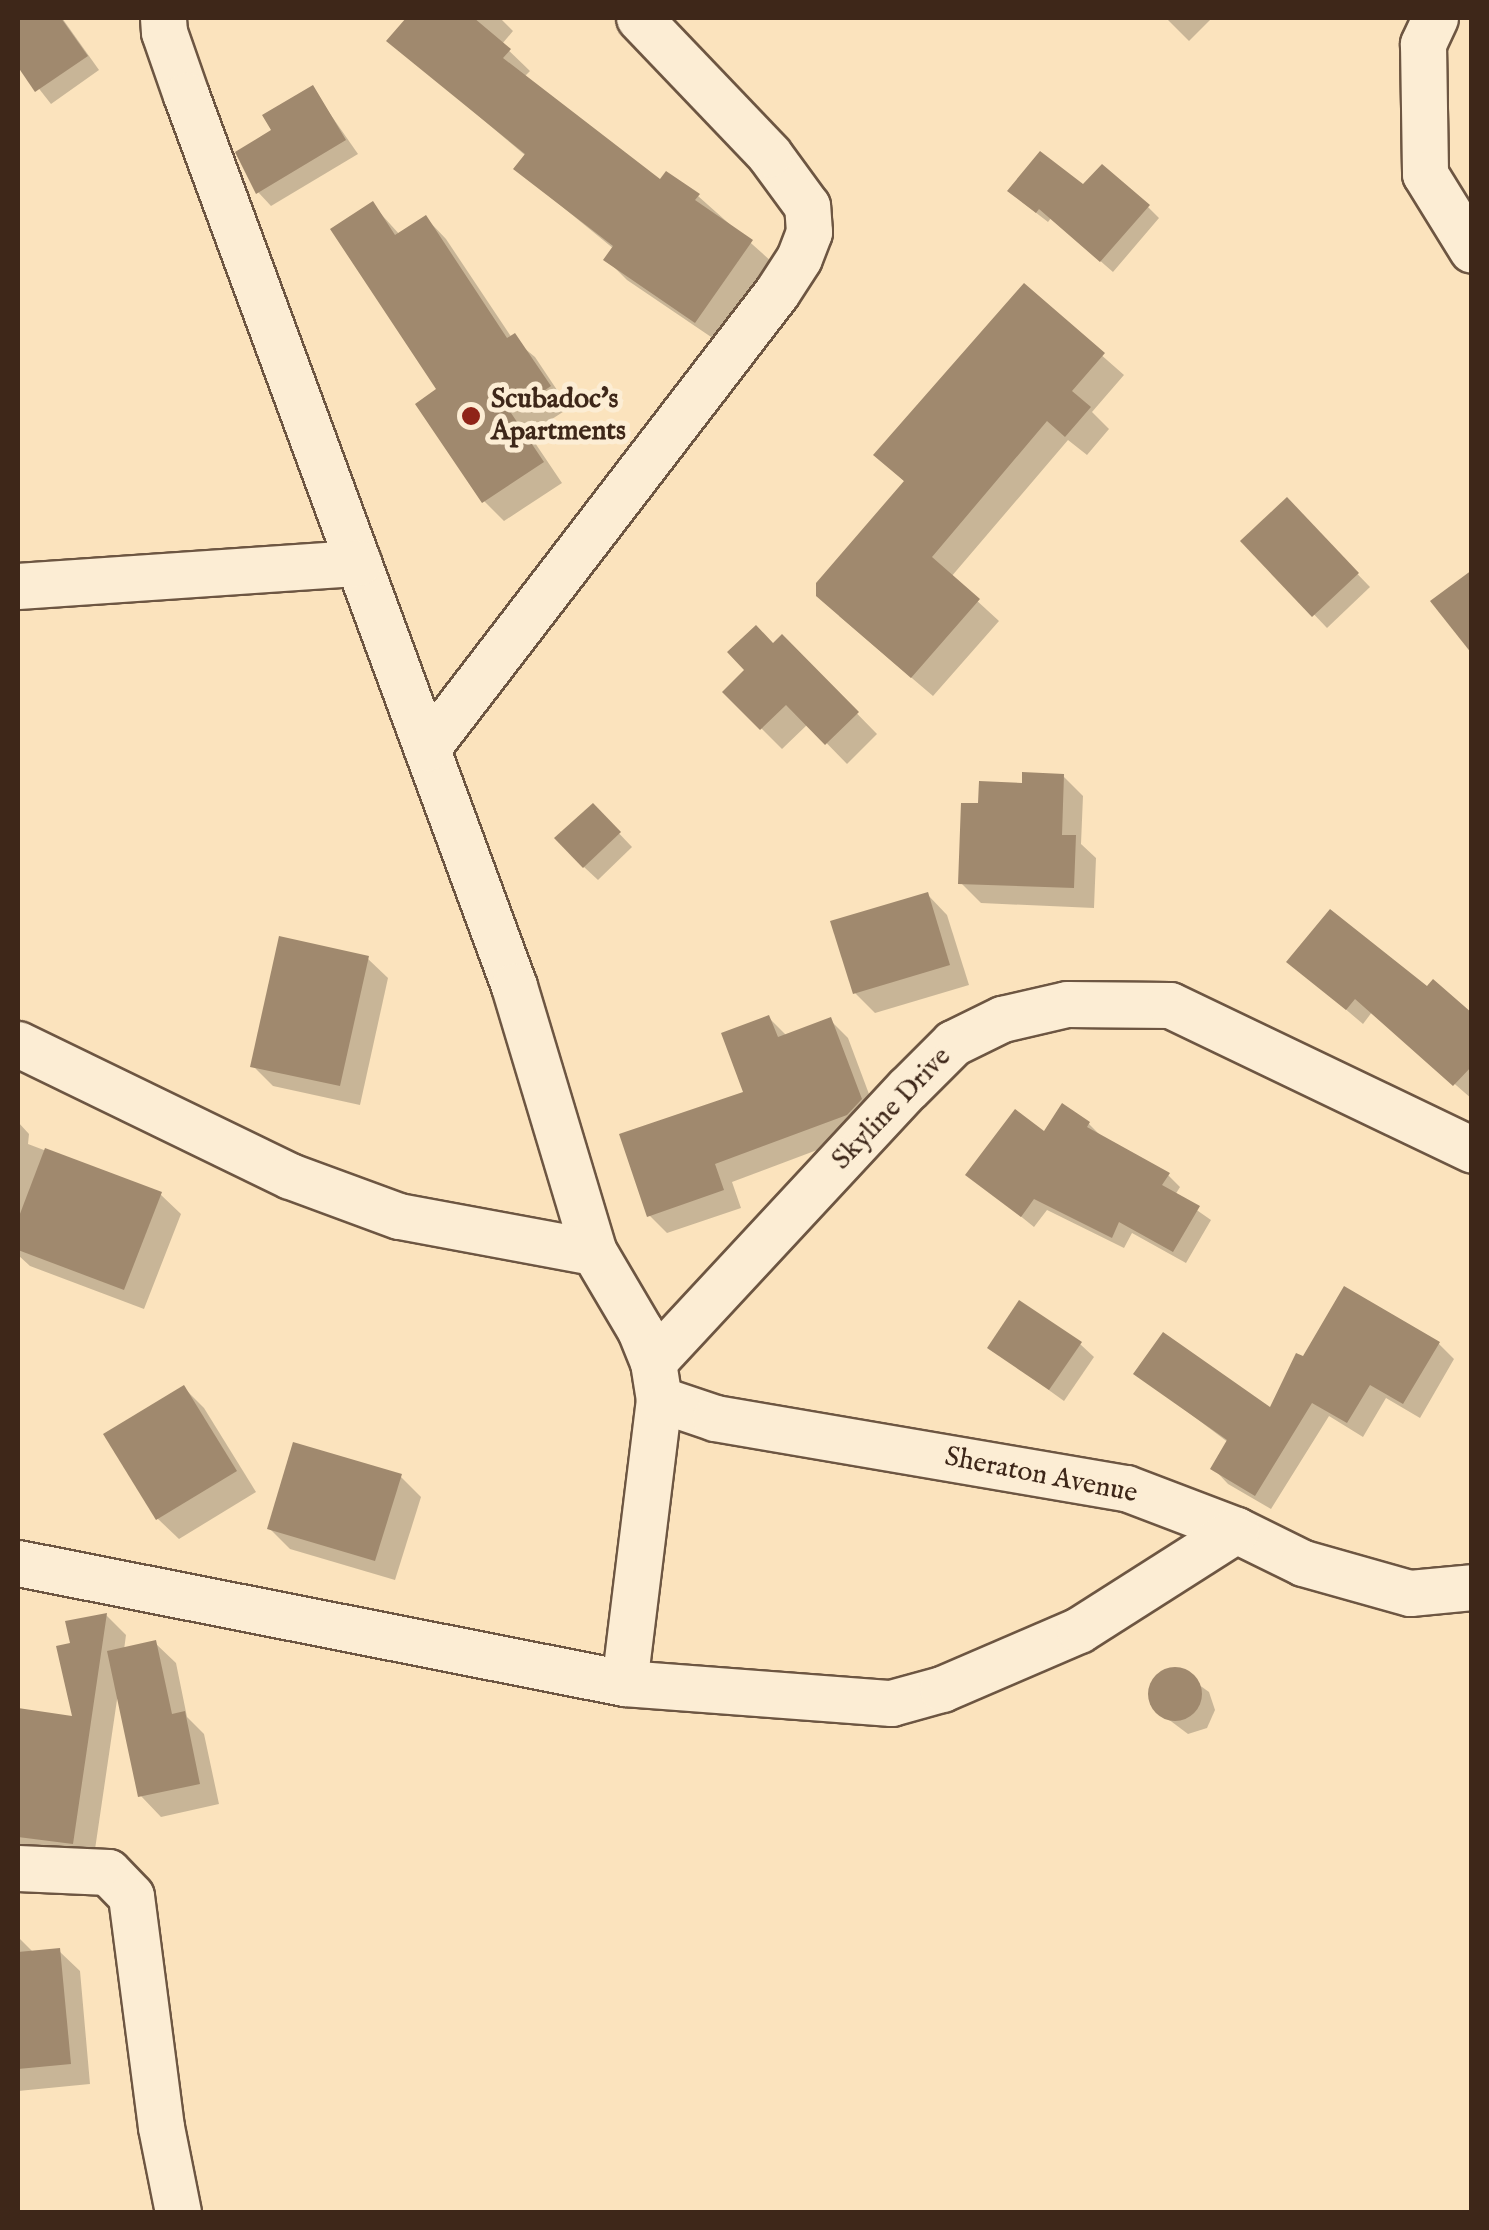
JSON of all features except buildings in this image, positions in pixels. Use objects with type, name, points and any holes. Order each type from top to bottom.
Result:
[{"type":"street","points":[[163,18],[180,79],[514,986],[594,1252],[640,1330],[656,1381],[624,1684]]},
{"type":"street","points":[[427,748],[778,292],[809,232],[807,206],[770,154],[639,18]]},
{"type":"street","points":[[1435,18],[1423,44],[1425,174],[1472,250]]},
{"type":"street","points":[[18,586],[358,563]]},
{"type":"street","name":"Skyline Drive","points":[[656,1381],[908,1088],[954,1044],[1002,1019],[1067,1004],[1170,1005],[1472,1150]]},
{"type":"street","points":[[18,1044],[290,1176],[398,1216],[594,1252]]},
{"type":"street","name":"Sheraton Avenue","points":[[656,1381],[715,1418],[1126,1488],[1236,1530],[1303,1562],[1410,1593],[1472,1587]]},
{"type":"street","points":[[18,1562],[624,1684],[891,1703],[942,1689],[1079,1630],[1236,1530]]},
{"type":"street","points":[[18,1868],[108,1872],[131,1896],[161,2127],[178,2212]]},
{"type":"place","name":"Scubadoc's Apartments","points":[[471,416]]}]
